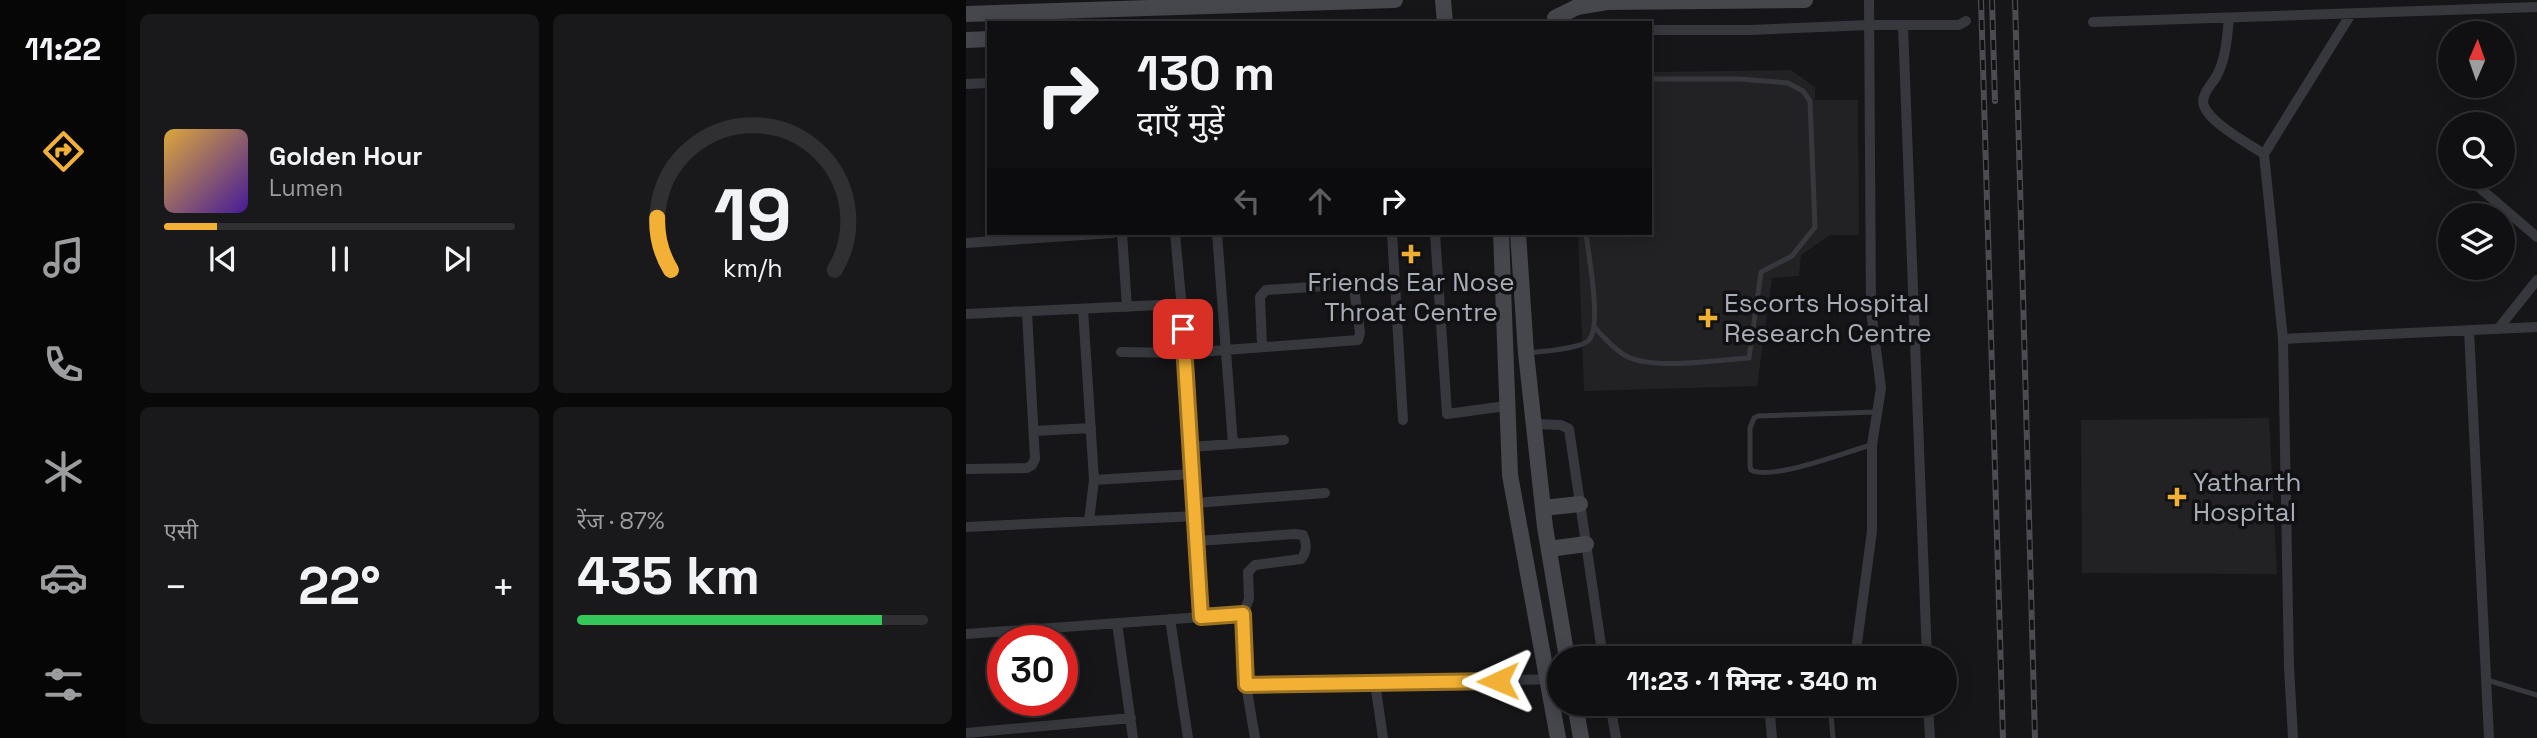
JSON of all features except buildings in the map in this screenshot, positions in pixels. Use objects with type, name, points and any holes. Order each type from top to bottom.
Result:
[{"type":"street","points":[[966,14],[1004,18],[1121,5],[1395,0]]},
{"type":"street","points":[[1443,0],[1445,21]]},
{"type":"street","points":[[1554,21],[1555,0]]},
{"type":"street","points":[[1554,21],[1577,8],[1607,2],[1717,3],[1805,0]]},
{"type":"street","points":[[1857,646],[1872,531],[1871,445],[1881,388],[1871,311],[1869,0]]},
{"type":"street","points":[[2093,22],[2537,7]]},
{"type":"street","points":[[2293,738],[2289,667],[2283,339],[2264,155],[2351,14]]},
{"type":"street","points":[[2229,18],[2223,60],[2203,100],[2204,107],[2212,117],[2264,155]]},
{"type":"street","points":[[1652,30],[1750,30],[1869,24],[1959,25],[1966,22]]},
{"type":"street","points":[[1903,26],[1927,646]]},
{"type":"street","points":[[966,40],[987,39]]},
{"type":"street","points":[[966,83],[987,83]]},
{"type":"street","points":[[2481,189],[2537,237]]},
{"type":"street","points":[[966,243],[1083,235]]},
{"type":"street","points":[[1122,235],[1127,307]]},
{"type":"street","points":[[1175,235],[1186,353],[1201,617]]},
{"type":"street","points":[[1217,235],[1233,444]]},
{"type":"street","points":[[1392,235],[1403,420]]},
{"type":"street","points":[[1435,235],[1447,414],[1506,406]]},
{"type":"street","points":[[1501,235],[1510,475],[1547,651]]},
{"type":"street","points":[[1518,235],[1534,431],[1565,646]]},
{"type":"street","points":[[2498,329],[2537,280]]},
{"type":"street","points":[[1121,352],[1186,353],[1358,340],[1360,333],[1354,288],[1344,285],[1266,290],[1260,297],[1262,346]]},
{"type":"street","points":[[966,314],[1181,304]]},
{"type":"street","points":[[1083,309],[1094,480],[1089,521]]},
{"type":"street","points":[[966,469],[1027,468],[1035,459],[1027,313]]},
{"type":"street","points":[[2283,339],[2537,327]]},
{"type":"street","points":[[2469,330],[2489,738]]},
{"type":"street","points":[[1508,441],[1561,425],[1569,429],[1601,646]]},
{"type":"street","points":[[1034,431],[1091,428]]},
{"type":"street","points":[[1191,447],[1284,440]]},
{"type":"street","points":[[1094,480],[1193,474]]},
{"type":"street","points":[[1195,503],[1325,493]]},
{"type":"street","points":[[1543,508],[1580,504]]},
{"type":"street","points":[[966,527],[1196,516]]},
{"type":"street","points":[[1198,541],[1295,534],[1303,536],[1306,551],[1301,559],[1251,568],[1247,578],[1248,604],[1243,614],[1246,685],[1255,738]]},
{"type":"street","points":[[1549,549],[1586,544]]},
{"type":"street","points":[[966,634],[1243,614]]},
{"type":"street","points":[[1170,619],[1188,738]]},
{"type":"street","points":[[1118,623],[1133,738]]},
{"type":"street","points":[[1246,685],[1547,680]]},
{"type":"street","points":[[1375,683],[1383,738]]},
{"type":"street","points":[[1556,716],[1558,738]]},
{"type":"street","points":[[1577,716],[1581,738]]},
{"type":"street","points":[[1612,716],[1616,738]]},
{"type":"street","points":[[1770,716],[1772,738]]},
{"type":"street","points":[[1929,716],[1930,738]]},
{"type":"street","points":[[966,733],[1131,718]]},
{"type":"lane","points":[[1595,328],[1627,357],[1649,362],[1749,358],[1761,272],[1792,256],[1815,227],[1810,101],[1802,91],[1788,83],[1740,79],[1652,79]]},
{"type":"lane","points":[[1526,353],[1588,342],[1595,328],[1587,235]]},
{"type":"lane","points":[[1871,445],[1785,471],[1758,473],[1751,470],[1750,466],[1750,428],[1754,418],[1877,412]]},
{"type":"lane","points":[[2487,680],[2537,695]]},
{"type":"lane","points":[[1831,716],[1833,738]]},
{"type":"shaded area","points":[[1791,70],[1815,87],[1815,100],[1858,100],[1859,235],[1830,235],[1801,255],[1799,276],[1772,278],[1757,386],[1584,391],[1578,235],[1652,235],[1652,72]]},
{"type":"shaded area","name":"Yatharth Hospital","points":[[2269,418],[2277,574],[2082,573],[2081,420]]},
{"type":"railway","points":[[1981,0],[2003,738]]},
{"type":"railway","points":[[1992,0],[1995,101]]},
{"type":"railway","points":[[2015,0],[2035,738]]},
{"type":"place","name":"Friends Ear Nose Throat Centre","points":[[1411,254]]},
{"type":"place","name":"Escorts Hospital Research Centre","points":[[1708,318]]},
{"type":"place","name":"Yatharth Hospital","points":[[2177,497]]},
{"type":"route","points":[[1183,329],[1201,617],[1243,614],[1246,685],[1498,681]]}]
